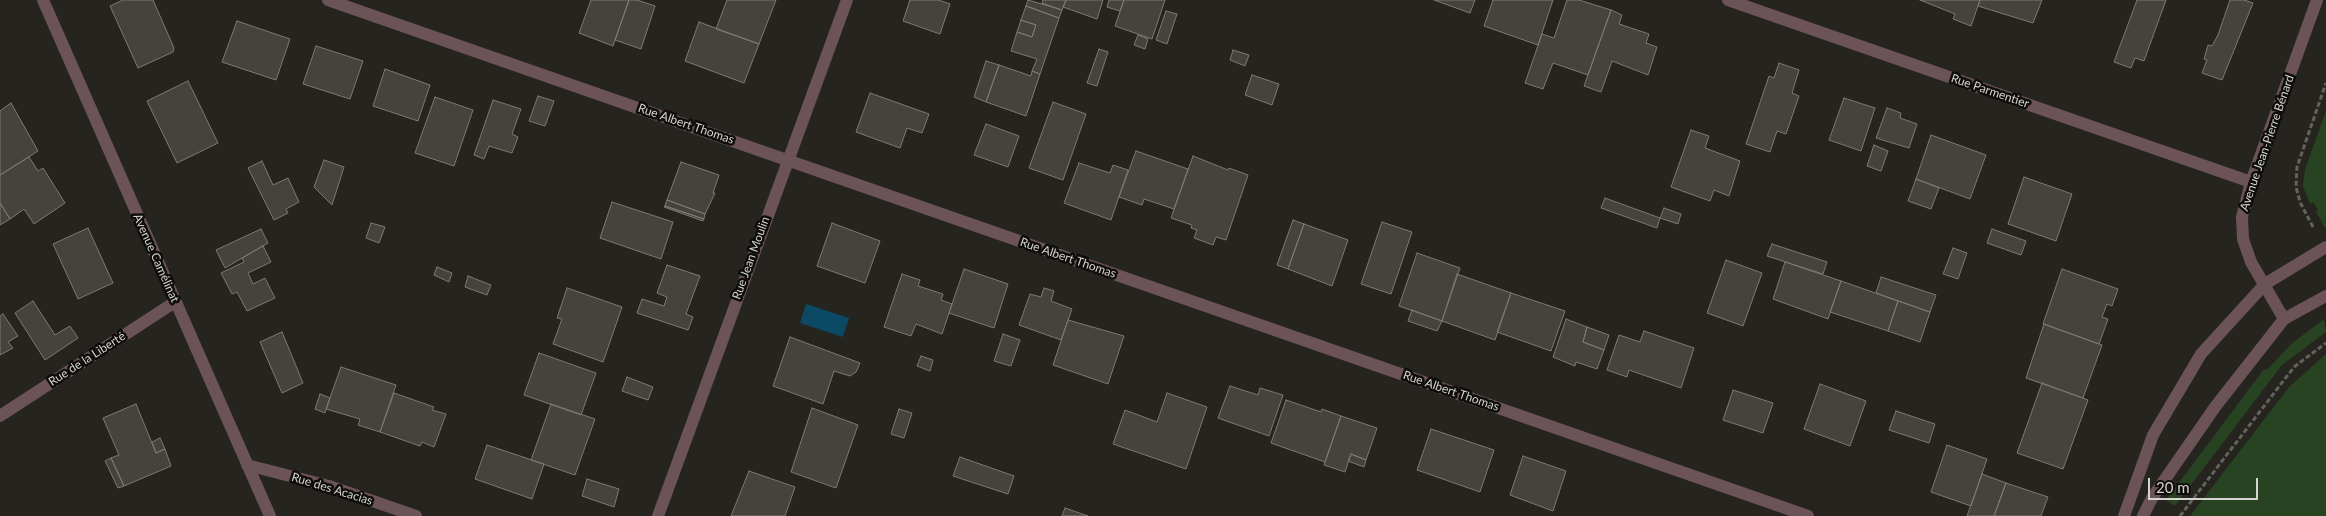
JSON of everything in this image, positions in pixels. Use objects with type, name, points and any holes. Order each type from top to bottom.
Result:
[{"type":"street","name":"Avenue Camélinat","points":[[43,0],[270,516]]},
{"type":"street","name":"Rue Albert Thomas","points":[[328,0],[1808,516]]},
{"type":"street","name":"Rue Jean Moulin","points":[[658,516],[787,159],[847,0]]},
{"type":"street","name":"Rue Parmentier","points":[[1728,0],[2251,182]]},
{"type":"street","name":"Avenue Jean-Pierre Bénard","points":[[2284,319],[2265,284],[2250,262],[2244,239],[2242,217],[2251,182],[2317,0]]},
{"type":"street","points":[[2124,516],[2153,435],[2201,354],[2265,284],[2326,247]]},
{"type":"street","points":[[2143,516],[2152,498],[2215,407],[2284,319],[2326,296]]},
{"type":"street","name":"Rue de la Liberté","points":[[0,416],[175,302]]},
{"type":"street","name":"Rue des Acacias","points":[[247,465],[329,486],[416,516]]},
{"type":"path","points":[[2316,232],[2300,202],[2296,187],[2297,167],[2326,83]]},
{"type":"path","points":[[2180,516],[2294,366],[2326,343]]},
{"type":"green space","points":[[2326,111],[2325,228],[2313,202],[2310,204],[2303,186],[2305,169]]},
{"type":"green space","points":[[2324,319],[2326,332],[2282,365],[2175,506],[2166,500],[2264,369],[2267,370],[2291,344]]},
{"type":"green space","points":[[2326,354],[2326,516],[2190,516],[2289,387]]},
{"type":"water","points":[[806,304],[849,318],[843,337],[800,323]]},
{"type":"building","points":[[123,0],[153,0],[174,48],[173,52],[138,68],[110,6]]},
{"type":"building","points":[[591,0],[629,0],[613,46],[579,33]]},
{"type":"building","points":[[629,0],[637,0],[655,6],[641,49],[615,40]]},
{"type":"building","points":[[727,0],[776,0],[759,44],[716,29]]},
{"type":"building","points":[[910,0],[938,0],[950,4],[940,34],[903,21]]},
{"type":"building","points":[[1028,0],[1062,10],[1059,18],[1026,6]]},
{"type":"building","points":[[1043,0],[1066,0],[1062,10],[1042,3]]},
{"type":"building","points":[[1066,0],[1103,0],[1097,19],[1063,7]]},
{"type":"building","points":[[1109,0],[1124,0],[1120,11],[1107,7]]},
{"type":"building","points":[[1124,0],[1165,0],[1152,39],[1115,26]]},
{"type":"building","points":[[1434,0],[1475,0],[1470,13]]},
{"type":"building","points":[[1493,0],[1553,0],[1538,45],[1484,26]]},
{"type":"building","points":[[1567,0],[1579,0],[1611,10],[1588,75],[1553,63],[1543,89],[1525,83],[1542,34],[1554,38]]},
{"type":"building","points":[[1920,0],[1980,0],[1971,26],[1953,19],[1955,14]]},
{"type":"building","points":[[1980,0],[2042,0],[2033,23],[1978,6]]},
{"type":"building","points":[[2137,0],[2166,0],[2144,61],[2135,58],[2131,68],[2114,62]]},
{"type":"building","points":[[2230,0],[2244,0],[2253,3],[2222,80],[2202,73],[2207,60],[2204,59],[2208,45],[2212,46],[2218,35]]},
{"type":"building","points":[[1026,6],[1059,18],[1040,74],[1032,71],[1037,59],[1011,51],[1017,32],[1032,37],[1036,25],[1021,20]]},
{"type":"building","points":[[1611,10],[1622,15],[1619,24],[1649,34],[1646,43],[1657,47],[1648,75],[1612,61],[1601,92],[1584,86]]},
{"type":"building","points":[[1166,11],[1177,14],[1167,44],[1156,40]]},
{"type":"building","points":[[1021,20],[1036,25],[1032,37],[1017,32]]},
{"type":"building","points":[[237,21],[290,39],[276,80],[222,62]]},
{"type":"building","points":[[699,22],[759,44],[744,83],[685,61]]},
{"type":"building","points":[[1138,35],[1148,39],[1145,49],[1134,45]]},
{"type":"building","points":[[316,46],[363,61],[350,99],[303,84]]},
{"type":"building","points":[[1099,49],[1108,52],[1097,86],[1087,83]]},
{"type":"building","points":[[1233,50],[1249,55],[1245,66],[1230,60]]},
{"type":"building","points":[[986,61],[999,65],[986,102],[974,97]]},
{"type":"building","points":[[1779,63],[1799,70],[1792,93],[1799,96],[1786,134],[1777,131],[1770,152],[1746,144],[1769,76],[1774,78]]},
{"type":"building","points":[[999,65],[1031,76],[1032,71],[1040,74],[1026,116],[986,102]]},
{"type":"building","points":[[385,69],[430,85],[418,121],[373,106]]},
{"type":"building","points":[[1252,75],[1279,84],[1272,105],[1245,95]]},
{"type":"building","points":[[188,81],[218,143],[177,163],[147,101]]},
{"type":"building","points":[[870,93],[929,114],[922,133],[907,128],[900,148],[856,132]]},
{"type":"building","points":[[538,96],[554,101],[545,126],[529,121]]},
{"type":"building","points":[[435,97],[473,110],[454,166],[415,153]]},
{"type":"building","points":[[1844,98],[1875,108],[1861,151],[1829,140]]},
{"type":"building","points":[[493,100],[521,109],[512,134],[518,137],[512,153],[489,146],[484,159],[474,155]]},
{"type":"building","points":[[1053,102],[1086,114],[1063,180],[1029,168]]},
{"type":"building","points":[[11,103],[38,151],[0,175],[0,111]]},
{"type":"building","points":[[1887,108],[1901,113],[1900,118],[1917,124],[1909,148],[1876,138]]},
{"type":"building","points":[[986,124],[1019,136],[1008,167],[974,155]]},
{"type":"building","points":[[1691,130],[1709,136],[1705,148],[1740,161],[1729,196],[1714,190],[1710,201],[1671,187]]},
{"type":"building","points":[[1931,135],[1986,155],[1970,199],[1916,179]]},
{"type":"building","points":[[1874,145],[1888,151],[1881,171],[1867,166]]},
{"type":"building","points":[[1136,151],[1188,169],[1174,209],[1144,199],[1142,205],[1119,197]]},
{"type":"building","points":[[1193,156],[1228,170],[1229,168],[1248,175],[1226,240],[1216,237],[1213,245],[1194,238],[1197,230],[1191,228],[1192,225],[1171,218]]},
{"type":"building","points":[[29,157],[38,171],[43,168],[65,203],[34,224],[24,209],[10,219],[0,203],[0,175]]},
{"type":"building","points":[[324,160],[344,167],[332,205],[314,187]]},
{"type":"building","points":[[262,161],[273,185],[288,178],[299,202],[286,209],[288,213],[274,220],[248,168]]},
{"type":"building","points":[[681,162],[719,175],[713,193],[715,193],[705,214],[667,200]]},
{"type":"building","points":[[1079,163],[1110,173],[1113,165],[1128,170],[1111,220],[1064,203]]},
{"type":"building","points":[[2024,177],[2072,194],[2056,241],[2008,224]]},
{"type":"building","points":[[1916,179],[1939,188],[1931,209],[1908,201]]},
{"type":"building","points":[[1605,198],[1660,218],[1657,228],[1601,208]]},
{"type":"building","points":[[667,200],[705,214],[704,219],[665,206]]},
{"type":"building","points":[[612,202],[673,222],[661,259],[600,238]]},
{"type":"building","points":[[0,203],[10,219],[0,225]]},
{"type":"building","points":[[665,206],[704,219],[703,221]]},
{"type":"building","points":[[1664,208],[1681,214],[1678,224],[1660,218]]},
{"type":"building","points":[[1293,220],[1304,224],[1288,269],[1277,265]]},
{"type":"building","points":[[1382,222],[1412,232],[1391,294],[1361,284]]},
{"type":"building","points":[[371,223],[385,227],[379,243],[366,238]]},
{"type":"building","points":[[832,223],[880,241],[865,283],[817,266]]},
{"type":"building","points":[[1304,224],[1348,240],[1332,286],[1288,269]]},
{"type":"building","points":[[88,228],[113,283],[78,299],[53,244]]},
{"type":"building","points":[[261,229],[268,243],[225,268],[216,250]]},
{"type":"building","points":[[1992,229],[2026,241],[2021,255],[1987,243]]},
{"type":"building","points":[[1772,244],[1827,262],[1823,274],[1767,256]]},
{"type":"building","points":[[263,246],[271,262],[248,273],[253,284],[265,278],[275,298],[247,311],[237,292],[232,294],[221,273],[244,262],[242,258]]},
{"type":"building","points":[[1953,248],[1967,253],[1958,279],[1943,274]]},
{"type":"building","points":[[1417,253],[1460,268],[1442,321],[1399,306]]},
{"type":"building","points":[[1726,260],[1762,273],[1743,326],[1707,313]]},
{"type":"building","points":[[1785,262],[1841,281],[1828,319],[1773,299]]},
{"type":"building","points":[[667,265],[700,276],[686,314],[693,317],[688,330],[637,313],[642,299],[664,306],[667,297],[657,293]]},
{"type":"building","points":[[437,267],[452,273],[449,282],[434,275]]},
{"type":"building","points":[[964,269],[1008,284],[994,328],[949,313]]},
{"type":"building","points":[[2062,269],[2118,289],[2112,306],[2107,304],[2102,317],[2108,319],[2099,344],[2043,324]]},
{"type":"building","points":[[902,274],[920,280],[918,286],[943,294],[941,300],[952,304],[942,334],[916,324],[911,336],[884,327]]},
{"type":"building","points":[[1457,274],[1511,293],[1495,340],[1442,321]]},
{"type":"building","points":[[468,276],[491,285],[487,295],[465,287]]},
{"type":"building","points":[[1881,277],[1936,295],[1930,312],[1876,293]]},
{"type":"building","points":[[1841,281],[1898,301],[1888,331],[1830,312]]},
{"type":"building","points":[[567,288],[622,307],[603,362],[553,344],[562,319],[557,318]]},
{"type":"building","points":[[1044,288],[1054,291],[1051,301],[1072,309],[1061,340],[1019,325],[1030,294],[1041,297]]},
{"type":"building","points":[[1511,293],[1565,311],[1551,351],[1497,332]]},
{"type":"building","points":[[33,301],[55,335],[70,326],[78,338],[45,360],[15,313]]},
{"type":"building","points":[[1898,301],[1930,312],[1920,342],[1888,331]]},
{"type":"building","points":[[1412,310],[1442,321],[1437,331],[1408,321]]},
{"type":"building","points":[[3,314],[18,336],[8,342],[13,348],[0,355],[0,316]]},
{"type":"building","points":[[1566,319],[1587,327],[1583,342],[1604,350],[1597,369],[1576,362],[1575,366],[1553,357]]},
{"type":"building","points":[[1068,320],[1124,336],[1108,384],[1053,365]]},
{"type":"building","points":[[2044,324],[2102,345],[2083,398],[2026,378]]},
{"type":"building","points":[[1587,327],[1609,335],[1604,350],[1583,342]]},
{"type":"building","points":[[1644,331],[1694,348],[1681,388],[1629,370],[1627,377],[1607,370],[1619,335],[1640,342]]},
{"type":"building","points":[[282,332],[303,383],[282,393],[260,342]]},
{"type":"building","points":[[1003,334],[1020,340],[1011,366],[994,361]]},
{"type":"building","points":[[790,337],[860,363],[856,372],[850,376],[834,371],[823,404],[773,386]]},
{"type":"building","points":[[539,353],[596,373],[581,415],[524,395]]},
{"type":"building","points":[[921,356],[933,360],[930,371],[917,366]]},
{"type":"building","points":[[341,367],[396,385],[380,432],[358,425],[360,419],[326,409]]},
{"type":"building","points":[[627,377],[653,387],[648,400],[622,391]]},
{"type":"building","points":[[2042,383],[2088,400],[2063,469],[2017,453]]},
{"type":"building","points":[[1820,384],[1866,401],[1850,446],[1804,429]]},
{"type":"building","points":[[1230,386],[1258,395],[1260,388],[1283,395],[1269,436],[1218,418]]},
{"type":"building","points":[[1733,390],[1773,403],[1763,433],[1723,420]]},
{"type":"building","points":[[394,393],[434,407],[432,410],[446,414],[434,447],[422,442],[420,446],[380,432]]},
{"type":"building","points":[[1167,393],[1207,407],[1186,469],[1113,444],[1125,410],[1157,422]]},
{"type":"building","points":[[320,394],[330,398],[325,413],[315,409]]},
{"type":"building","points":[[1286,400],[1321,412],[1322,409],[1341,416],[1325,462],[1271,443]]},
{"type":"building","points":[[136,404],[156,453],[165,449],[171,466],[124,486],[111,458],[119,455],[103,418]]},
{"type":"building","points":[[551,404],[595,419],[575,475],[531,460]]},
{"type":"building","points":[[812,408],[858,425],[836,488],[791,472]]},
{"type":"building","points":[[899,409],[912,413],[904,438],[891,434]]},
{"type":"building","points":[[1896,411],[1935,424],[1929,443],[1889,430]]},
{"type":"building","points":[[1341,416],[1377,428],[1366,460],[1351,454],[1345,472],[1324,465]]},
{"type":"building","points":[[1431,429],[1494,450],[1480,492],[1417,470]]},
{"type":"building","points":[[160,438],[165,449],[156,453],[152,442]]},
{"type":"building","points":[[487,445],[544,464],[532,499],[475,479]]},
{"type":"building","points":[[1947,445],[1987,459],[1971,506],[1931,492]]},
{"type":"building","points":[[1351,454],[1366,460],[1364,467],[1348,461]]},
{"type":"building","points":[[1523,456],[1566,471],[1553,511],[1510,495]]},
{"type":"building","points":[[960,457],[1014,476],[1008,494],[953,476]]},
{"type":"building","points":[[111,458],[124,486],[118,488],[105,461]]},
{"type":"building","points":[[749,471],[795,487],[785,516],[731,516]]},
{"type":"building","points":[[1982,474],[2006,483],[1994,516],[1967,516]]},
{"type":"building","points":[[587,479],[619,489],[614,507],[582,496]]},
{"type":"building","points":[[2006,483],[2048,497],[2041,516],[1994,516]]},
{"type":"building","points":[[1065,508],[1088,516],[1062,516]]}]
